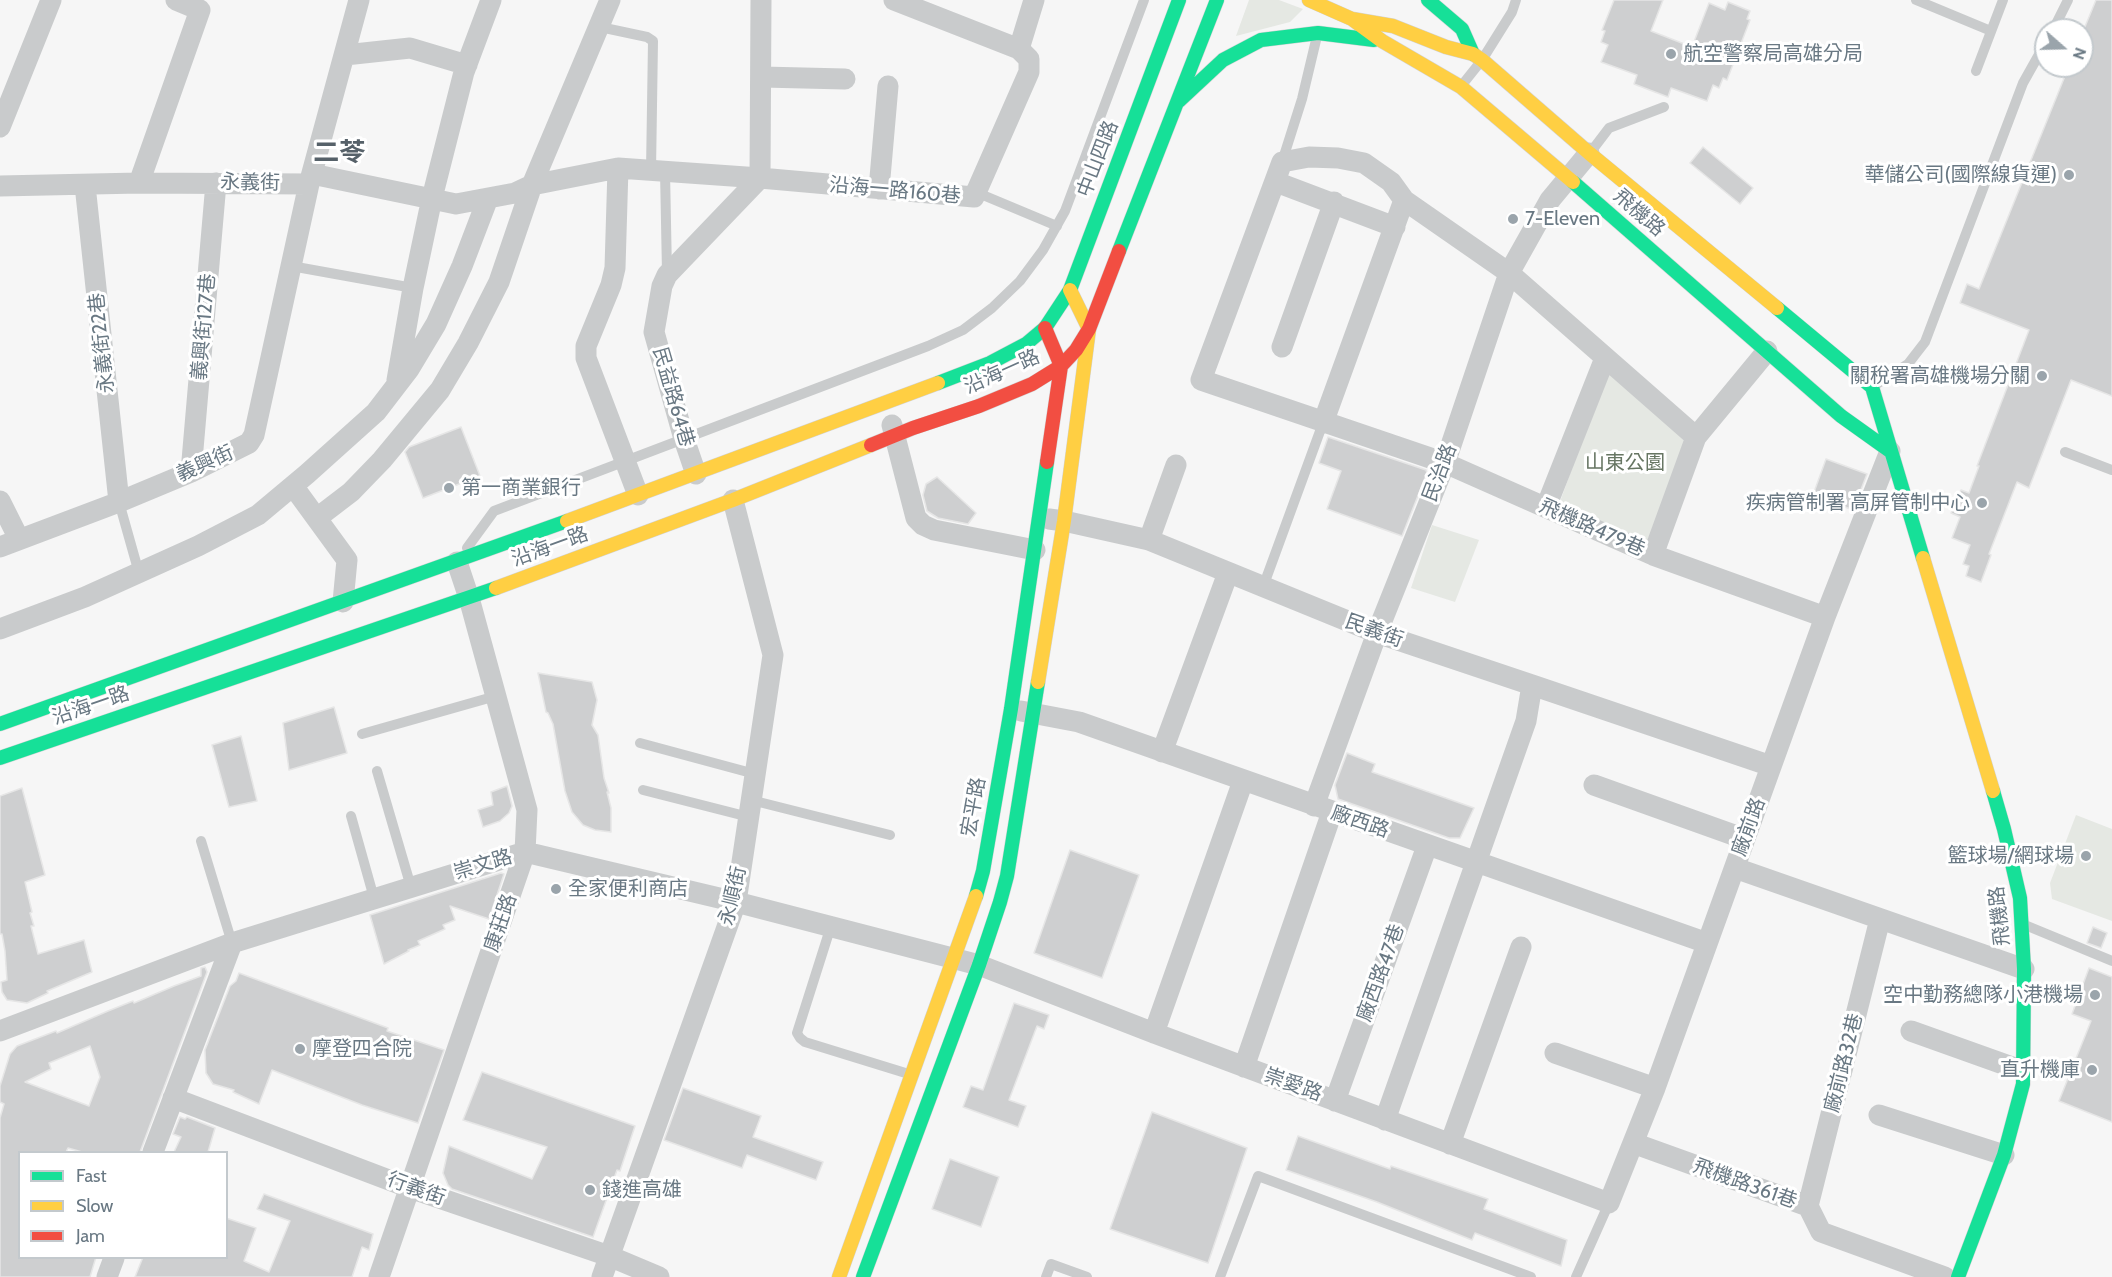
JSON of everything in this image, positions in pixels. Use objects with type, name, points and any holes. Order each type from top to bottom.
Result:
[{"type":"street","points":[[0,127],[51,0]]},
{"type":"street","points":[[139,183],[200,10],[176,0]]},
{"type":"street","points":[[310,179],[359,0]]},
{"type":"street","points":[[396,385],[432,198],[467,65],[491,0]]},
{"type":"street","points":[[317,518],[351,492],[381,460],[440,390],[468,343],[499,282],[532,185],[610,0]]},
{"type":"street","points":[[0,629],[85,597],[198,546],[258,514],[293,486],[376,412],[409,369],[436,324],[495,196],[515,193],[532,185],[618,168],[760,178],[761,0]]},
{"type":"street","points":[[894,0],[1019,49],[1034,0]]},
{"type":"street","name":"中山四路","points":[[1045,327],[1070,290],[1179,0]]},
{"type":"street","points":[[863,1277],[979,965],[1000,902],[1034,713],[1064,521],[1089,329],[1217,0]]},
{"type":"street","name":"飛機路","points":[[1308,0],[1352,19],[1382,41],[1461,87],[1841,416],[1890,451]]},
{"type":"street","name":"飛機路","points":[[1428,0],[1462,29],[1478,57],[1589,153],[1872,387],[2004,829],[2020,898],[2024,969],[2023,1084],[2004,1155],[1958,1277]]},
{"type":"street","name":"飛機路","points":[[1352,19],[1393,26],[1478,57]]},
{"type":"street","points":[[1176,104],[1216,65],[1240,49],[1261,40],[1318,33],[1346,34],[1382,41]]},
{"type":"street","points":[[345,55],[410,48],[467,65]]},
{"type":"street","name":"沿海一路160巷","points":[[760,178],[974,197],[978,193],[1029,72],[1029,59],[1019,49]]},
{"type":"street","points":[[762,77],[845,79]]},
{"type":"street","points":[[879,189],[888,86]]},
{"type":"street","name":"民治路","points":[[1244,1067],[1377,633],[1445,463],[1509,273],[1551,200],[1589,153]]},
{"type":"street","points":[[1279,172],[1309,157],[1338,158],[1364,163],[1391,182],[1404,200],[1509,273],[1696,437]]},
{"type":"street","points":[[618,168],[615,268],[611,285],[586,345],[586,358],[638,495]]},
{"type":"street","points":[[1279,172],[1334,202],[1395,227]]},
{"type":"street","name":"飛機路479巷","points":[[1279,172],[1201,380],[1445,463],[1653,555],[1696,437],[1767,351]]},
{"type":"street","name":"民益路64巷","points":[[696,474],[654,332],[662,286],[667,276],[760,178]]},
{"type":"street","name":"永義街","points":[[0,186],[216,183],[310,179],[432,198],[456,204],[495,196]]},
{"type":"street","name":"義興街","points":[[0,501],[10,543],[191,472],[249,443],[254,435],[310,179]]},
{"type":"street","name":"義興街127巷","points":[[191,472],[216,183]]},
{"type":"street","name":"永義街22巷","points":[[85,185],[119,502]]},
{"type":"street","points":[[1323,423],[1404,200]]},
{"type":"street","points":[[1282,347],[1334,202]]},
{"type":"street","points":[[1070,290],[1089,329]]},
{"type":"street","points":[[1045,327],[1061,366]]},
{"type":"street","name":"沿海一路","points":[[0,724],[457,562],[886,403],[990,363],[1026,344],[1045,327]]},
{"type":"street","name":"沿海一路","points":[[0,758],[469,598],[733,500],[895,435],[1032,384],[1061,366],[1076,350],[1089,329]]},
{"type":"street","points":[[1546,507],[1605,358]]},
{"type":"street","name":"宏平路","points":[[839,1277],[975,901],[983,872],[1011,709],[1061,366]]},
{"type":"street","points":[[886,403],[916,518],[923,525],[934,530],[1035,550]]},
{"type":"street","name":"廠前路","points":[[1609,1203],[1655,1088],[1825,617],[1890,451]]},
{"type":"street","points":[[1149,540],[1176,465]]},
{"type":"street","points":[[293,486],[347,560],[343,602]]},
{"type":"street","name":"永順街","points":[[602,1277],[736,902],[773,655],[733,500]]},
{"type":"street","name":"民義街","points":[[1040,518],[1064,521],[1149,540],[1377,633],[1771,766]]},
{"type":"street","points":[[1653,555],[1825,617]]},
{"type":"street","name":"康莊路","points":[[380,1277],[525,852],[527,810],[457,562]]},
{"type":"street","points":[[1162,752],[1228,573]]},
{"type":"street","points":[[1385,1120],[1526,721],[1532,685]]},
{"type":"street","name":"廠西路","points":[[1011,709],[1079,722],[1707,944]]},
{"type":"street","points":[[1154,1033],[1243,781]]},
{"type":"street","points":[[1594,785],[1745,839]]},
{"type":"street","name":"廠西路47巷","points":[[1335,1101],[1428,846]]},
{"type":"street","name":"崇文路","points":[[0,1031],[232,943],[525,852],[736,902],[979,965]]},
{"type":"street","points":[[1735,868],[2024,969]]},
{"type":"street","name":"廠前路32巷","points":[[1808,1206],[1880,919]]},
{"type":"street","points":[[153,1151],[232,943]]},
{"type":"street","points":[[1450,1144],[1521,947]]},
{"type":"street","name":"崇愛路","points":[[979,965],[1609,1203]]},
{"type":"street","points":[[1911,1031],[2023,1071]]},
{"type":"street","points":[[1555,1053],[1655,1088]]},
{"type":"street","name":"行義街","points":[[174,1098],[410,1188],[609,1256],[659,1277]]},
{"type":"street","points":[[1879,1115],[2004,1155]]},
{"type":"street","name":"飛機路361巷","points":[[1633,1143],[1808,1206],[1821,1232],[1945,1277]]},
{"type":"street","points":[[106,1277],[113,1259]]},
{"type":"lane","points":[[457,562],[494,511],[928,346],[963,330],[992,308],[1020,281],[1043,250],[1065,211],[1144,0]]},
{"type":"lane","points":[[1461,87],[1478,57],[1512,12],[1516,0]]},
{"type":"lane","points":[[1916,0],[1991,31]]},
{"type":"lane","points":[[1976,71],[2003,0]]},
{"type":"lane","points":[[2059,18],[2068,0]]},
{"type":"lane","points":[[600,27],[647,37],[653,41],[658,171],[667,276]]},
{"type":"lane","points":[[1279,172],[1302,99],[1318,33]]},
{"type":"lane","points":[[1872,387],[1908,364],[1925,342],[2023,82],[2034,63]]},
{"type":"lane","points":[[1589,153],[1609,128],[1665,107]]},
{"type":"lane","points":[[978,193],[1057,226]]},
{"type":"lane","points":[[291,266],[413,288]]},
{"type":"lane","points":[[1263,587],[1323,423]]},
{"type":"lane","points":[[2065,452],[2112,470]]},
{"type":"lane","points":[[119,502],[139,573]]},
{"type":"lane","points":[[362,734],[496,696]]},
{"type":"lane","points":[[640,743],[755,774]]},
{"type":"lane","points":[[377,771],[411,887]]},
{"type":"lane","points":[[643,790],[890,835]]},
{"type":"lane","points":[[351,816],[375,898]]},
{"type":"lane","points":[[201,840],[232,943]]},
{"type":"lane","points":[[2022,924],[2112,960]]},
{"type":"lane","points":[[831,926],[797,1033],[805,1042],[912,1075]]},
{"type":"lane","points":[[1220,1277],[1258,1176],[1531,1277]]},
{"type":"lane","points":[[1576,1277],[1609,1203]]},
{"type":"lane","points":[[1046,1277],[1051,1264],[1087,1277]]},
{"type":"green space","points":[[1249,0],[1279,0],[1303,9],[1290,22],[1236,36]]},
{"type":"green space","name":"山東公園","points":[[1607,371],[1686,440],[1647,542],[1557,510]]},
{"type":"green space","points":[[1432,525],[1479,540],[1455,602],[1411,588]]},
{"type":"green space","name":"籃球場/網球場","points":[[2076,815],[2112,829],[2112,921],[2052,899],[2050,883]]},
{"type":"building","name":"航空警察局高雄分局","points":[[1614,0],[1663,0],[1651,31],[1692,47],[1709,3],[1725,10],[1728,2],[1750,11],[1747,19],[1750,20],[1727,80],[1723,78],[1719,88],[1713,85],[1707,101],[1671,88],[1668,97],[1634,84],[1637,75],[1601,62],[1608,45],[1601,42],[1605,31],[1602,30]]},
{"type":"building","name":"華儲公司(國際線貨運)","points":[[2096,0],[2112,0],[2112,396],[2071,380],[2029,488],[2017,482],[1989,554],[1991,555],[1981,582],[1966,576],[1969,566],[1963,564],[1970,545],[1952,538],[1960,517],[1951,513],[1961,490],[1969,493],[1979,466],[1977,466],[2029,330],[1960,303],[1967,284],[1979,289],[2064,78],[2094,78],[2094,18],[2089,18]]},
{"type":"building","points":[[1703,147],[1753,188],[1740,204],[1690,163]]},
{"type":"building","points":[[461,427],[480,476],[423,498],[405,452],[409,447]]},
{"type":"building","points":[[1328,437],[1426,470],[1427,473],[1402,536],[1327,509],[1341,471],[1319,463]]},
{"type":"building","points":[[1826,459],[1867,474],[1853,510],[1813,495]]},
{"type":"building","points":[[937,477],[976,513],[968,524],[938,518],[927,511],[923,495],[926,484]]},
{"type":"building","points":[[538,673],[592,682],[597,700],[592,725],[598,735],[604,778],[609,793],[607,792],[611,808],[611,832],[595,830],[583,825],[572,812],[565,791],[553,724],[546,712]]},
{"type":"building","points":[[334,707],[347,753],[289,770],[283,723]]},
{"type":"building","points":[[241,736],[257,801],[229,807],[212,745]]},
{"type":"building","points":[[1347,753],[1375,764],[1372,772],[1474,808],[1460,838],[1449,838],[1338,799],[1335,785]]},
{"type":"building","points":[[507,786],[512,806],[509,813],[500,821],[483,827],[478,810],[493,805],[491,792]]},
{"type":"building","points":[[22,788],[45,875],[25,882],[34,926],[31,926],[38,954],[84,940],[92,972],[47,991],[48,993],[27,1003],[7,1000],[2,992],[1,982],[7,980],[5,951],[2,934],[0,934],[0,796]]},
{"type":"building","points":[[1070,850],[1139,875],[1102,978],[1034,953]]},
{"type":"building","points":[[501,873],[504,874],[489,919],[450,906],[455,920],[443,925],[445,929],[418,941],[420,945],[384,964],[370,915]]},
{"type":"building","points":[[2093,927],[2107,933],[2101,948],[2087,943]]},
{"type":"building","points":[[205,967],[207,972],[140,1151],[78,1151],[68,1148],[66,1151],[18,1151],[18,1259],[95,1259],[90,1277],[0,1277],[0,1118],[4,1104],[0,1102],[0,1086],[10,1054],[17,1046],[56,1031],[57,1033],[201,976],[201,968]],"holes":[[[90,1046],[100,1077],[89,1106],[25,1082],[51,1069],[49,1063]]]},
{"type":"building","name":"直升機庫","points":[[2089,968],[2112,977],[2112,1122],[2059,1101],[2091,1021],[2072,1014]]},
{"type":"building","name":"摩登四合院","points":[[239,973],[388,1028],[387,1031],[444,1050],[418,1123],[362,1105],[272,1070],[259,1104],[233,1092],[234,1090],[213,1084],[206,1073],[205,1050],[230,986],[236,981]]},
{"type":"building","points":[[1014,1003],[1049,1015],[1044,1029],[1037,1026],[1009,1100],[1026,1106],[1018,1127],[963,1107],[971,1086],[983,1090]]},
{"type":"building","points":[[482,1072],[635,1126],[620,1171],[617,1170],[593,1237],[452,1189],[448,1185],[443,1173],[449,1146],[532,1179],[547,1147],[463,1120]]},
{"type":"building","points":[[683,1088],[761,1116],[753,1137],[823,1162],[816,1180],[747,1155],[742,1168],[664,1140]]},
{"type":"building","points":[[1152,1112],[1247,1148],[1208,1263],[1110,1229]]},
{"type":"building","points":[[180,1117],[185,1119],[187,1117],[215,1128],[208,1151],[174,1151],[181,1137],[173,1134]]},
{"type":"building","points":[[1298,1136],[1390,1169],[1391,1166],[1488,1199],[1484,1209],[1567,1240],[1561,1266],[1475,1233],[1472,1240],[1377,1202],[1286,1170]]},
{"type":"building","points":[[950,1159],[999,1177],[981,1227],[932,1209]]},
{"type":"building","points":[[264,1194],[373,1234],[369,1250],[362,1247],[352,1277],[135,1277],[142,1259],[228,1259],[228,1219],[256,1228],[244,1261],[269,1272],[290,1221],[257,1209]]},
{"type":"traffic: fast","points":[[938,383],[990,363],[1026,344],[1045,328],[1070,290],[1179,0]]},
{"type":"traffic: fast","points":[[1119,251],[1217,0]]},
{"type":"traffic: fast","points":[[1428,0],[1462,29],[1473,54]]},
{"type":"traffic: fast","points":[[1179,101],[1223,60],[1261,40],[1318,33],[1374,40]]},
{"type":"traffic: fast","points":[[1573,182],[1841,416],[1890,451]]},
{"type":"traffic: fast","points":[[1777,308],[1872,387],[1923,558]]},
{"type":"traffic: fast","points":[[976,896],[983,871],[1011,709],[1047,462]]},
{"type":"traffic: fast","points":[[0,724],[567,521]]},
{"type":"traffic: fast","points":[[0,758],[496,588]]},
{"type":"traffic: fast","points":[[863,1277],[979,965],[1000,902],[1007,876],[1038,682]]},
{"type":"traffic: fast","points":[[1958,1277],[2004,1155],[2023,1084],[2024,969],[2020,898],[1993,791]]},
{"type":"traffic: slow","points":[[1309,0],[1352,19],[1382,41],[1461,87],[1573,182]]},
{"type":"traffic: slow","points":[[1352,19],[1393,26],[1446,47],[1473,54],[1482,60],[1589,153],[1777,308]]},
{"type":"traffic: slow","points":[[1038,682],[1064,521],[1089,329],[1070,290]]},
{"type":"traffic: slow","points":[[567,521],[938,383]]},
{"type":"traffic: slow","points":[[496,588],[733,500],[871,445]]},
{"type":"traffic: slow","points":[[1923,558],[1993,791]]},
{"type":"traffic: slow","points":[[839,1277],[976,896]]},
{"type":"traffic: jam","points":[[871,445],[1032,384],[1061,366],[1076,350],[1089,329],[1119,251]]},
{"type":"traffic: jam","points":[[1045,328],[1061,366],[1047,462]]},
{"type":"place","name":"航空警察局高雄分局","points":[[1671,54]]},
{"type":"place","name":"華儲公司(國際線貨運)","points":[[2069,175]]},
{"type":"place","name":"7-Eleven","points":[[1513,219]]},
{"type":"place","name":"關稅署高雄機場分關","points":[[2042,376]]},
{"type":"place","name":"第一商業銀行","points":[[449,488]]},
{"type":"place","name":"疾病管制署 高屏管制中心","points":[[1982,503]]},
{"type":"place","name":"籃球場/網球場","points":[[2086,856]]},
{"type":"place","name":"全家便利商店","points":[[556,889]]},
{"type":"place","name":"空中勤務總隊小港機場","points":[[2095,995]]},
{"type":"place","name":"摩登四合院","points":[[300,1049]]},
{"type":"place","name":"直升機庫","points":[[2092,1070]]},
{"type":"place","name":"錢進高雄","points":[[590,1190]]},
{"type":"district","name":"二苓","points":[[339,153]]}]
